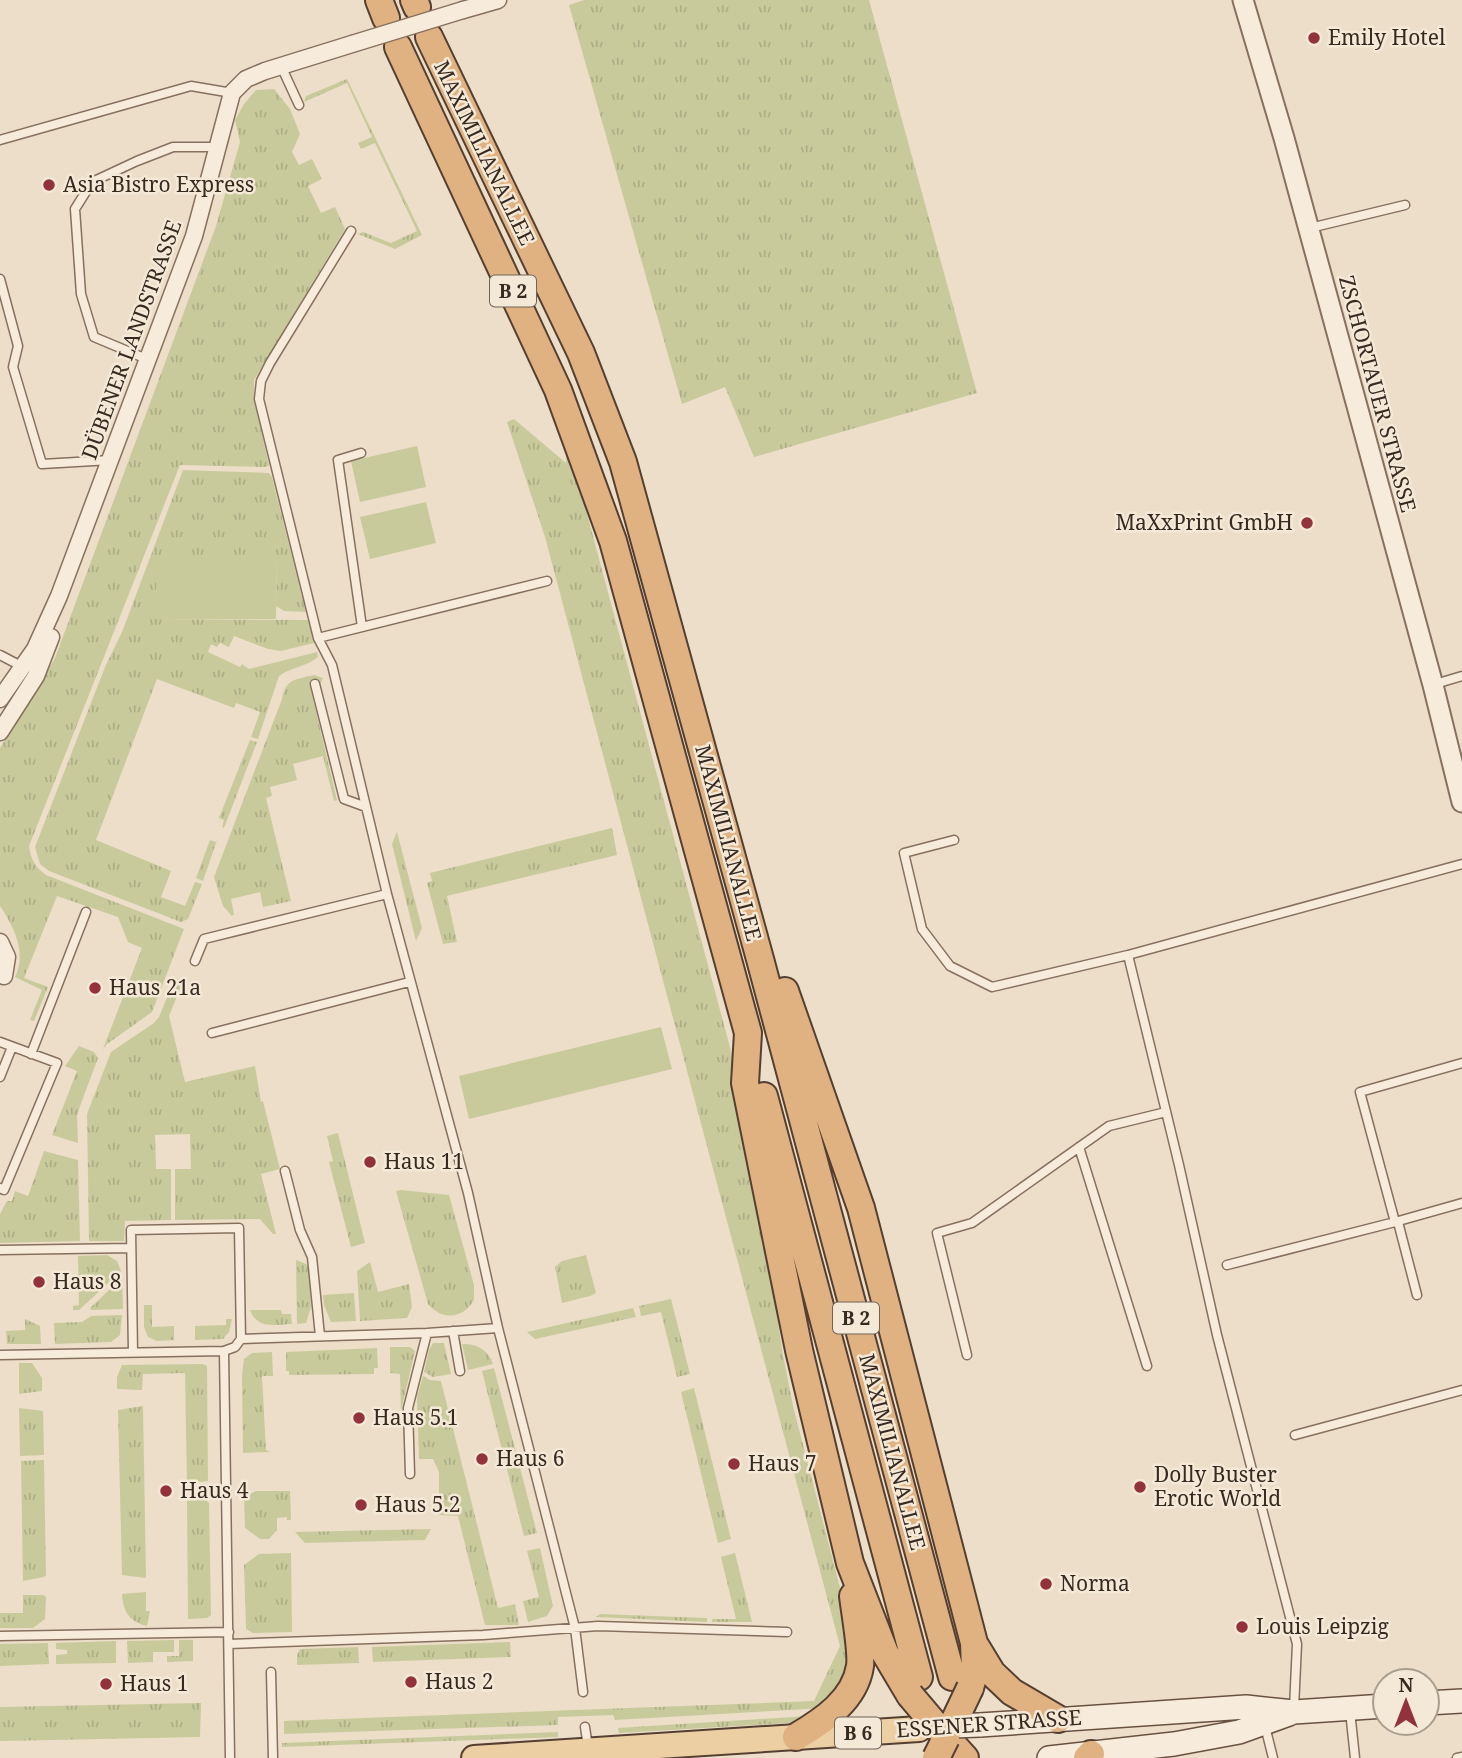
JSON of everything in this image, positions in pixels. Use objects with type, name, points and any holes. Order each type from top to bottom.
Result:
[{"type":"highway","name":"MAXIMILIANALLEE","points":[[429,37],[581,353],[623,462],[961,1682]]},
{"type":"highway","name":"B 2","points":[[398,47],[558,390],[613,541],[748,1033]]},
{"type":"highway","points":[[760,959],[787,994],[861,1208],[974,1643],[975,1670],[961,1682],[938,1736]]},
{"type":"highway","name":"MAXIMILIANALLEE","points":[[748,1033],[914,1686]]},
{"type":"highway","points":[[748,1033],[745,1083],[755,1136],[799,1350],[850,1563],[884,1653],[914,1686],[938,1736],[965,1758]]},
{"type":"highway","points":[[796,1737],[834,1710],[848,1694],[860,1666],[850,1563]]},
{"type":"highway","points":[[974,1643],[992,1673],[1012,1692],[1058,1719]]},
{"type":"main road","points":[[1441,1702],[1462,1701]]},
{"type":"main road","name":"ESSENER STRASSE","points":[[474,1758],[587,1738],[938,1736],[980,1725],[1058,1719],[1246,1707],[1294,1712],[1371,1707]]},
{"type":"main road","name":"ESSENER STRASSE","points":[[1049,1758],[1089,1756],[1239,1732],[1294,1712]]},
{"type":"street","points":[[232,93],[246,79],[281,66],[498,0]]},
{"type":"street","name":"ZSCHORTAUER STRASSE","points":[[1243,0],[1284,138],[1433,685],[1462,802]]},
{"type":"street","name":"DÜBENER LANDSTRASSE","points":[[0,699],[35,649],[60,596],[194,236],[232,93]]},
{"type":"street","name":"DÜBENER LANDSTRASSE","points":[[0,732],[36,677],[53,633],[60,596]]},
{"type":"street","points":[[0,942],[7,957],[2,982]]},
{"type":"lane","points":[[281,66],[299,105]]},
{"type":"lane","points":[[0,140],[191,86],[232,93]]},
{"type":"lane","points":[[149,360],[94,337],[81,294],[75,209],[92,182],[137,161],[173,147],[217,147]]},
{"type":"lane","points":[[1307,229],[1405,205]]},
{"type":"lane","points":[[351,232],[270,363],[261,381],[259,400],[318,638],[332,665],[409,982],[468,1193],[498,1328],[575,1628],[583,1692]]},
{"type":"lane","points":[[0,279],[18,346],[13,368],[42,464],[111,460]]},
{"type":"lane","points":[[362,453],[338,460],[362,627]]},
{"type":"lane","points":[[318,638],[547,581]]},
{"type":"lane","points":[[0,655],[23,667]]},
{"type":"lane","points":[[1433,685],[1462,677]]},
{"type":"lane","points":[[315,684],[344,799],[366,807]]},
{"type":"lane","points":[[954,840],[904,853],[922,929],[950,966],[992,987],[1128,955],[1462,864]]},
{"type":"lane","points":[[195,961],[204,939],[387,894]]},
{"type":"lane","points":[[31,1054],[86,912]]},
{"type":"lane","points":[[1128,955],[1217,1335],[1297,1644],[1294,1712]]},
{"type":"lane","points":[[212,1033],[409,982]]},
{"type":"lane","points":[[0,1042],[57,1063],[4,1190],[0,1188]]},
{"type":"lane","points":[[0,1077],[12,1047]]},
{"type":"lane","points":[[1417,1295],[1360,1092],[1462,1063]]},
{"type":"lane","points":[[967,1355],[937,1233],[971,1223],[1109,1126],[1166,1112]]},
{"type":"lane","points":[[1079,1147],[1147,1366]]},
{"type":"lane","points":[[285,1171],[300,1230],[312,1257],[320,1336]]},
{"type":"lane","points":[[1227,1265],[1462,1203]]},
{"type":"lane","points":[[0,1356],[224,1351],[235,1347],[241,1339],[239,1228],[131,1230],[134,1352]]},
{"type":"lane","points":[[0,1250],[131,1248]]},
{"type":"lane","points":[[241,1339],[498,1328]]},
{"type":"lane","points":[[453,1331],[460,1371]]},
{"type":"lane","points":[[410,1474],[408,1408],[427,1333]]},
{"type":"lane","points":[[224,1351],[230,1758]]},
{"type":"lane","points":[[1295,1435],[1462,1390]]},
{"type":"lane","points":[[229,1644],[483,1635],[598,1626],[787,1632]]},
{"type":"lane","points":[[0,1636],[229,1632]]},
{"type":"lane","points":[[271,1672],[273,1758]]},
{"type":"lane","points":[[1350,1708],[1355,1758]]},
{"type":"lane","points":[[1264,1723],[1273,1758]]},
{"type":"green space","points":[[584,0],[869,0],[977,393],[754,457],[725,387],[682,404],[569,5]]},
{"type":"green space","points":[[347,79],[422,235],[395,249],[358,234],[363,232],[391,243],[417,231],[375,143],[361,149],[358,143],[372,137],[347,83],[304,102],[306,96]]},
{"type":"green space","points":[[274,89],[290,109],[300,134],[292,152],[299,165],[312,159],[322,179],[308,186],[321,213],[335,207],[345,229],[254,380],[254,400],[269,465],[180,465],[29,846],[34,863],[46,875],[184,929],[152,1012],[103,1049],[142,948],[128,942],[118,917],[57,896],[24,978],[48,987],[34,1021],[30,1020],[42,990],[15,977],[20,958],[19,949],[14,931],[0,906],[0,748],[55,658],[216,226],[240,142],[235,120],[256,90]]},
{"type":"green space","points":[[514,419],[566,463],[566,445],[579,484],[735,1066],[793,1406],[853,1638],[853,1664],[825,1708],[615,1720],[613,1715],[558,1717],[558,1725],[284,1734],[284,1721],[814,1701],[840,1646],[545,537],[507,422]]},
{"type":"green space","points":[[417,446],[426,487],[360,502],[351,461]]},
{"type":"green space","points":[[183,470],[269,473],[306,612],[284,611],[276,606],[277,559],[155,619],[308,620],[314,643],[281,651],[234,636],[229,647],[220,643],[217,647],[211,644],[208,652],[249,669],[317,652],[318,657],[279,676],[258,739],[251,737],[260,712],[236,703],[234,708],[157,679],[96,840],[171,871],[161,897],[185,906],[195,882],[202,884],[188,919],[181,922],[49,871],[40,864],[35,847],[105,667],[122,632]]},
{"type":"green space","points":[[426,502],[436,543],[370,559],[360,517]]},
{"type":"green space","points":[[157,558],[277,559],[276,619],[155,619]]},
{"type":"green space","points":[[314,675],[323,678],[321,683],[310,686],[337,800],[334,801],[323,756],[293,764],[297,780],[270,787],[272,796],[266,798],[291,901],[263,907],[260,892],[231,899],[234,914],[232,916],[223,906],[214,877],[286,687],[292,681]]},
{"type":"green space","points":[[250,740],[257,742],[224,828],[224,820],[219,818]]},
{"type":"green space","points":[[612,828],[617,855],[447,896],[457,942],[443,944],[427,883],[432,881],[430,873]]},
{"type":"green space","points":[[397,832],[422,928],[416,941],[392,844]]},
{"type":"green space","points":[[218,837],[203,881],[196,878],[210,840],[216,842]]},
{"type":"green space","points":[[175,978],[183,981],[169,1016],[185,1082],[255,1066],[261,1102],[263,1101],[280,1169],[261,1174],[276,1234],[260,1219],[175,1220],[175,1169],[191,1169],[190,1134],[155,1135],[156,1169],[171,1169],[171,1220],[125,1221],[124,1241],[89,1241],[87,1114],[111,1052],[154,1023]]},
{"type":"green space","points":[[661,1027],[672,1069],[469,1119],[459,1076]]},
{"type":"green space","points":[[79,1046],[94,1052],[98,1058],[77,1116],[78,1143],[52,1135],[77,1071],[65,1066]]},
{"type":"green space","points":[[338,1133],[365,1243],[351,1247],[329,1162],[333,1161],[327,1136]]},
{"type":"green space","points":[[44,1151],[78,1160],[80,1241],[0,1243],[0,1214],[7,1201],[12,1201],[15,1191],[28,1196]]},
{"type":"green space","points":[[396,1191],[449,1195],[474,1285],[474,1300],[458,1314],[452,1316],[440,1313],[428,1304]]},
{"type":"green space","points":[[107,1255],[117,1261],[121,1271],[79,1310],[73,1310],[73,1306],[79,1305],[78,1256]]},
{"type":"green space","points":[[586,1255],[596,1293],[562,1303],[555,1267],[562,1261]]},
{"type":"green space","points":[[296,1260],[309,1267],[311,1307],[306,1323],[297,1324]]},
{"type":"green space","points":[[370,1262],[378,1292],[409,1284],[412,1307],[407,1318],[360,1321],[357,1271]]},
{"type":"green space","points":[[122,1278],[123,1309],[91,1310],[90,1308]]},
{"type":"green space","points":[[354,1293],[356,1321],[331,1322],[323,1295]]},
{"type":"green space","points":[[671,1299],[690,1374],[677,1377],[661,1312],[641,1316],[639,1306]]},
{"type":"green space","points":[[144,1305],[152,1305],[152,1327],[174,1326],[174,1340],[157,1341],[148,1337],[144,1327]]},
{"type":"green space","points":[[633,1308],[636,1317],[535,1339],[527,1332]]},
{"type":"green space","points":[[250,1310],[281,1310],[282,1314],[291,1314],[292,1324],[262,1323]]},
{"type":"green space","points":[[122,1315],[120,1335],[111,1342],[55,1344],[54,1323],[82,1322],[91,1316]]},
{"type":"green space","points":[[25,1319],[40,1326],[41,1344],[7,1344],[6,1331],[25,1330]]},
{"type":"green space","points":[[226,1319],[232,1319],[229,1332],[223,1339],[195,1340],[195,1326],[226,1325]]},
{"type":"green space","points":[[433,1343],[444,1343],[451,1374],[433,1377],[424,1372]]},
{"type":"green space","points":[[462,1344],[481,1348],[493,1364],[468,1370]]},
{"type":"green space","points":[[390,1347],[410,1347],[415,1351],[401,1411],[400,1374],[390,1373]]},
{"type":"green space","points":[[377,1348],[378,1368],[374,1368],[374,1374],[289,1375],[289,1371],[286,1371],[286,1352]]},
{"type":"green space","points":[[272,1352],[273,1376],[262,1376],[266,1450],[270,1452],[243,1453],[244,1359],[252,1353]]},
{"type":"green space","points":[[19,1363],[32,1363],[42,1378],[42,1391],[19,1394]]},
{"type":"green space","points":[[122,1365],[207,1366],[208,1481],[187,1483],[185,1373],[143,1374],[142,1390],[117,1389],[117,1377]]},
{"type":"green space","points":[[494,1368],[537,1533],[524,1536],[482,1371]]},
{"type":"green space","points":[[423,1376],[441,1381],[498,1608],[515,1604],[519,1625],[485,1625],[458,1516],[439,1515],[439,1472],[433,1459],[419,1459],[417,1397]]},
{"type":"green space","points":[[694,1388],[731,1539],[718,1543],[681,1392]]},
{"type":"green space","points":[[143,1406],[146,1578],[122,1575],[118,1410]]},
{"type":"green space","points":[[19,1408],[43,1411],[44,1455],[20,1456]]},
{"type":"green space","points":[[44,1460],[46,1575],[23,1581],[21,1461]]},
{"type":"green space","points":[[256,1491],[290,1491],[291,1520],[287,1520],[287,1517],[277,1518],[277,1530],[269,1539],[260,1539],[245,1528],[244,1497]]},
{"type":"green space","points":[[205,1499],[209,1503],[211,1615],[207,1618],[188,1619],[187,1500]]},
{"type":"green space","points":[[431,1529],[425,1540],[305,1543],[295,1532]]},
{"type":"green space","points":[[540,1548],[553,1606],[547,1616],[528,1622],[523,1601],[539,1597],[527,1551]]},
{"type":"green space","points":[[291,1553],[292,1632],[253,1633],[246,1629],[244,1565],[259,1554]]},
{"type":"green space","points":[[735,1553],[752,1622],[712,1622],[712,1619],[736,1619],[721,1557]]},
{"type":"green space","points":[[146,1592],[146,1611],[150,1611],[147,1626],[128,1615],[122,1594]]},
{"type":"green space","points":[[23,1595],[46,1597],[45,1619],[33,1628],[0,1628],[0,1613],[23,1613]]},
{"type":"green space","points":[[600,1614],[707,1618],[707,1622],[596,1617]]},
{"type":"green space","points":[[174,1640],[174,1652],[153,1652],[153,1662],[128,1663],[127,1641]]},
{"type":"green space","points":[[179,1640],[193,1640],[193,1661],[167,1662],[167,1656],[179,1656]]},
{"type":"green space","points":[[116,1641],[116,1663],[56,1664],[56,1655],[67,1654],[67,1650],[56,1649],[56,1643]]},
{"type":"green space","points":[[510,1642],[511,1657],[373,1662],[372,1647]]},
{"type":"green space","points":[[48,1643],[49,1664],[0,1666],[0,1644]]},
{"type":"green space","points":[[358,1647],[359,1663],[297,1665],[300,1649]]},
{"type":"green space","points":[[201,1703],[200,1737],[0,1741],[0,1707]]},
{"type":"green space","points":[[809,1716],[790,1723],[619,1733],[618,1728]]},
{"type":"green space","points":[[558,1732],[558,1737],[282,1747],[282,1743]]},
{"type":"place","name":"Emily Hotel","points":[[1314,38]]},
{"type":"place","name":"Asia Bistro Express","points":[[49,185]]},
{"type":"place","name":"MaXxPrint GmbH","points":[[1307,523]]},
{"type":"place","name":"Haus 21a","points":[[95,988]]},
{"type":"place","name":"Haus 11","points":[[370,1162]]},
{"type":"place","name":"Haus 8","points":[[39,1282]]},
{"type":"place","name":"Haus 5.1","points":[[359,1418]]},
{"type":"place","name":"Haus 6","points":[[482,1459]]},
{"type":"place","name":"Haus 7","points":[[734,1464]]},
{"type":"place","name":"Dolly Buster Erotic World","points":[[1140,1487]]},
{"type":"place","name":"Haus 4","points":[[166,1491]]},
{"type":"place","name":"Haus 5.2","points":[[361,1505]]},
{"type":"place","name":"Norma","points":[[1046,1584]]},
{"type":"place","name":"Louis Leipzig","points":[[1242,1627]]},
{"type":"place","name":"Haus 2","points":[[411,1682]]},
{"type":"place","name":"Haus 1","points":[[106,1684]]}]
